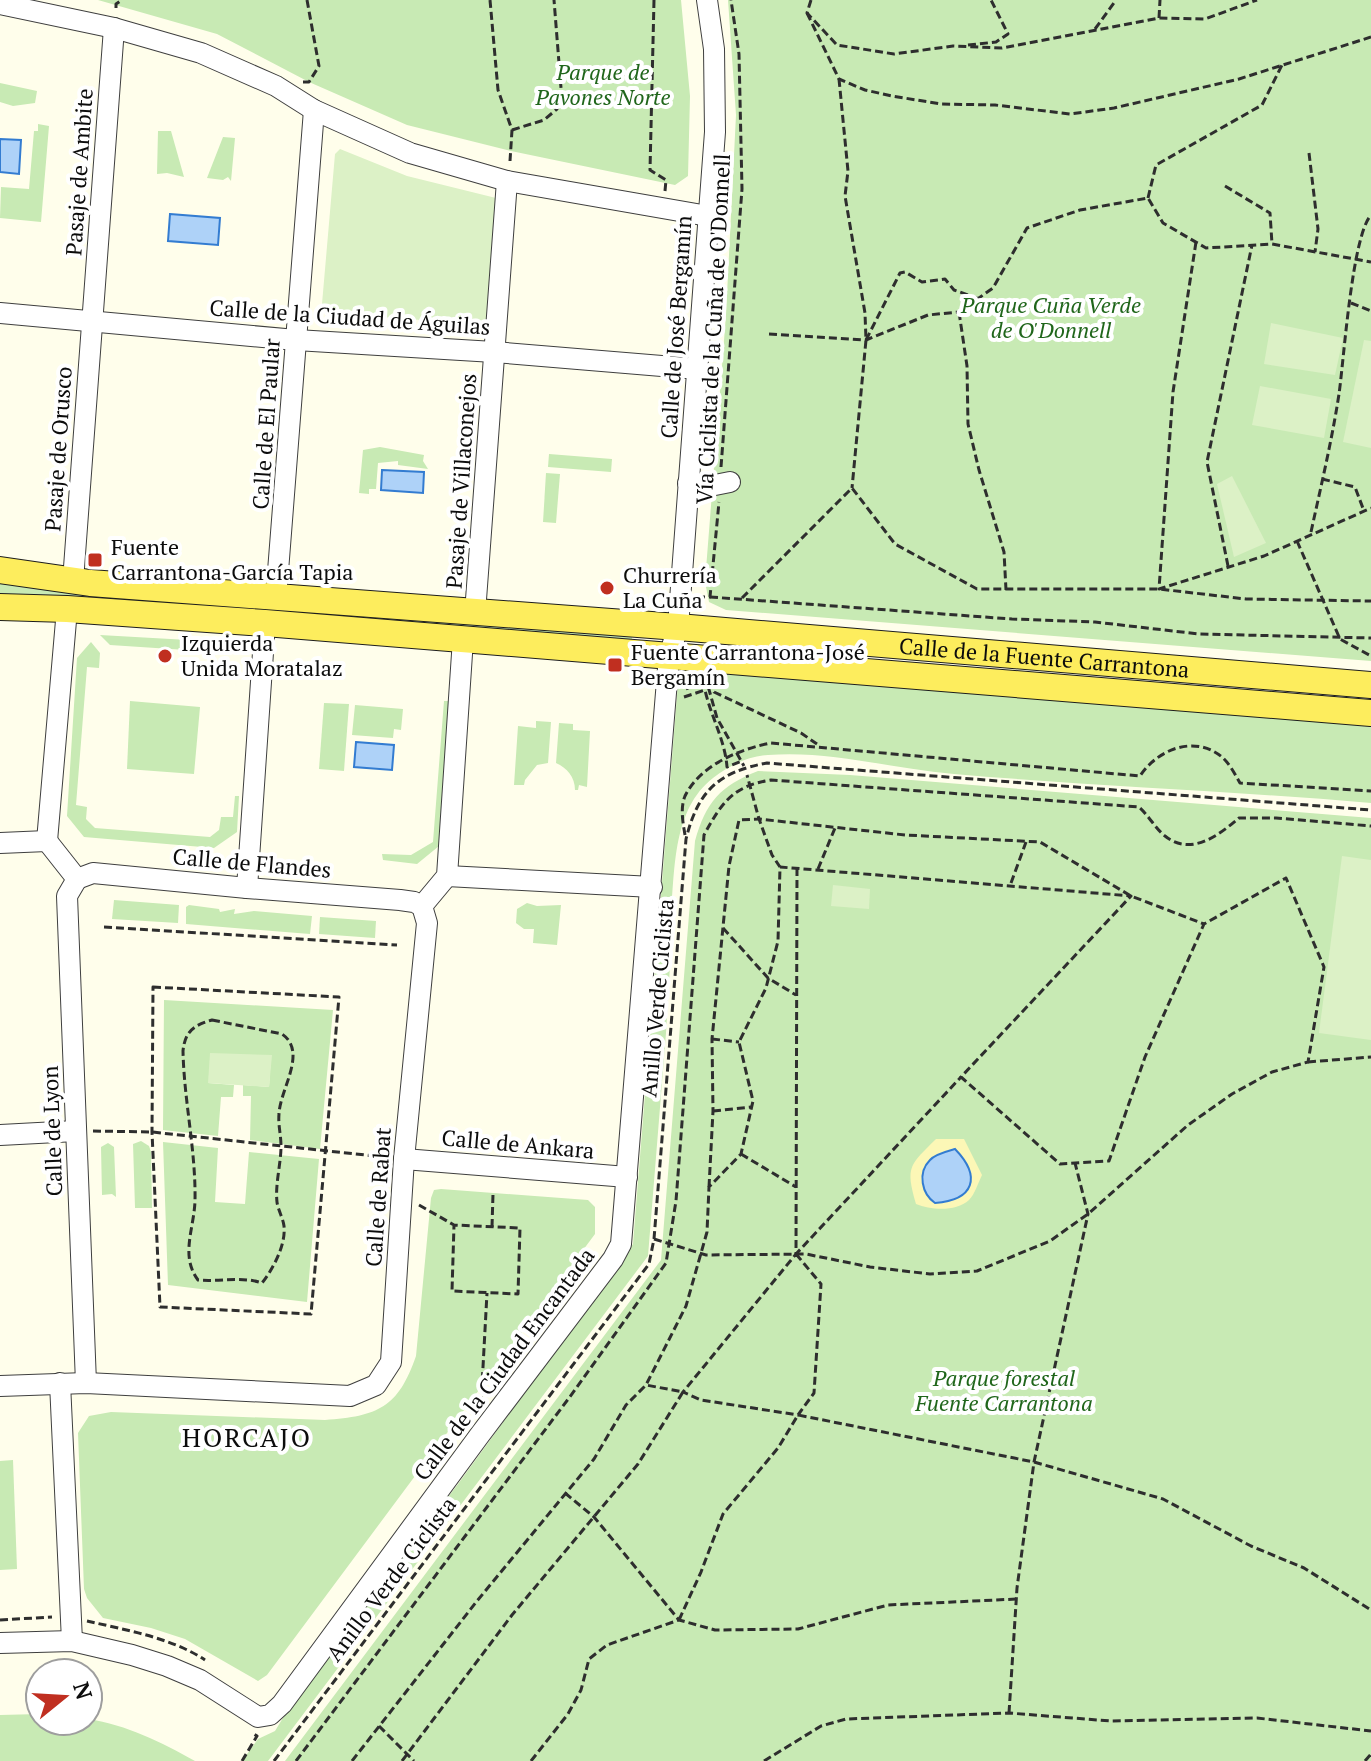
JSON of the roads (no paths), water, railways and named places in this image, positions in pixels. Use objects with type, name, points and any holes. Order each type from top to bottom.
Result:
[{"type":"main road","name":"Calle de la Fuente Carrantona","points":[[0,570],[73,581],[678,627],[1371,685]]},
{"type":"main road","name":"Calle de la Fuente Carrantona","points":[[0,607],[265,623],[1371,713]]},
{"type":"street","name":"Calle de José Bergamín","points":[[669,656],[678,627],[715,132],[714,49],[707,0]]},
{"type":"street","points":[[0,4],[114,28],[201,53],[276,86],[314,110],[410,153],[507,181],[708,216]]},
{"type":"street","name":"Pasaje de Ambite","points":[[92,320],[114,28]]},
{"type":"street","name":"Calle de El Paular","points":[[276,597],[314,110]]},
{"type":"street","name":"Pasaje de Villaconejos","points":[[475,613],[507,181]]},
{"type":"street","name":"Calle de la Ciudad de Águilas","points":[[0,313],[296,340],[698,369]]},
{"type":"street","name":"Pasaje de Orusco","points":[[73,581],[92,320]]},
{"type":"street","points":[[688,483],[725,484]]},
{"type":"street","points":[[67,609],[47,841],[77,879]]},
{"type":"street","points":[[247,888],[265,623]]},
{"type":"street","points":[[422,906],[447,876],[463,639]]},
{"type":"street","name":"Calle de la Ciudad Encantada","points":[[0,1643],[72,1641],[167,1666],[200,1680],[258,1717],[270,1715],[282,1704],[613,1259],[621,1244],[624,1226],[669,656]]},
{"type":"street","points":[[0,843],[47,841]]},
{"type":"street","name":"Calle de Flandes","points":[[77,879],[93,873],[400,900],[422,906]]},
{"type":"street","points":[[447,876],[652,887]]},
{"type":"street","name":"Calle de Lyon","points":[[77,879],[67,896],[86,1383]]},
{"type":"street","name":"Calle de Rabat","points":[[0,1386],[86,1383],[350,1396],[376,1385],[391,1362],[404,1159],[427,923],[422,906]]},
{"type":"street","points":[[0,1135],[76,1131]]},
{"type":"street","name":"Calle de Ankara","points":[[404,1159],[627,1177]]},
{"type":"street","points":[[60,1383],[72,1641]]},
{"type":"water","points":[[0,139],[21,140],[19,174],[0,172]]},
{"type":"water","points":[[170,214],[220,218],[218,245],[168,241]]},
{"type":"water","points":[[382,470],[424,472],[423,493],[381,490]]},
{"type":"water","points":[[356,742],[394,745],[392,770],[354,767]]},
{"type":"water","points":[[955,1149],[969,1169],[970,1185],[958,1197],[935,1203],[924,1189],[923,1171],[932,1158]]},
{"type":"place","name":"Fuente Carrantona-García Tapia","points":[[95,560]]},
{"type":"place","name":"Churrería La Cuña","points":[[607,588]]},
{"type":"place","name":"Izquierda Unida Moratalaz","points":[[165,656]]},
{"type":"place","name":"Fuente Carrantona-José Bergamín","points":[[615,665]]},
{"type":"district","name":"HORCAJO","points":[[247,1438]]},
{"type":"park label","name":"Parque de Pavones Norte","points":[[603,84]]},
{"type":"park label","name":"Parque Cuña Verde de O'Donnell","points":[[1051,318]]},
{"type":"park label","name":"Parque forestal Fuente Carrantona","points":[[1004,1390]]}]
